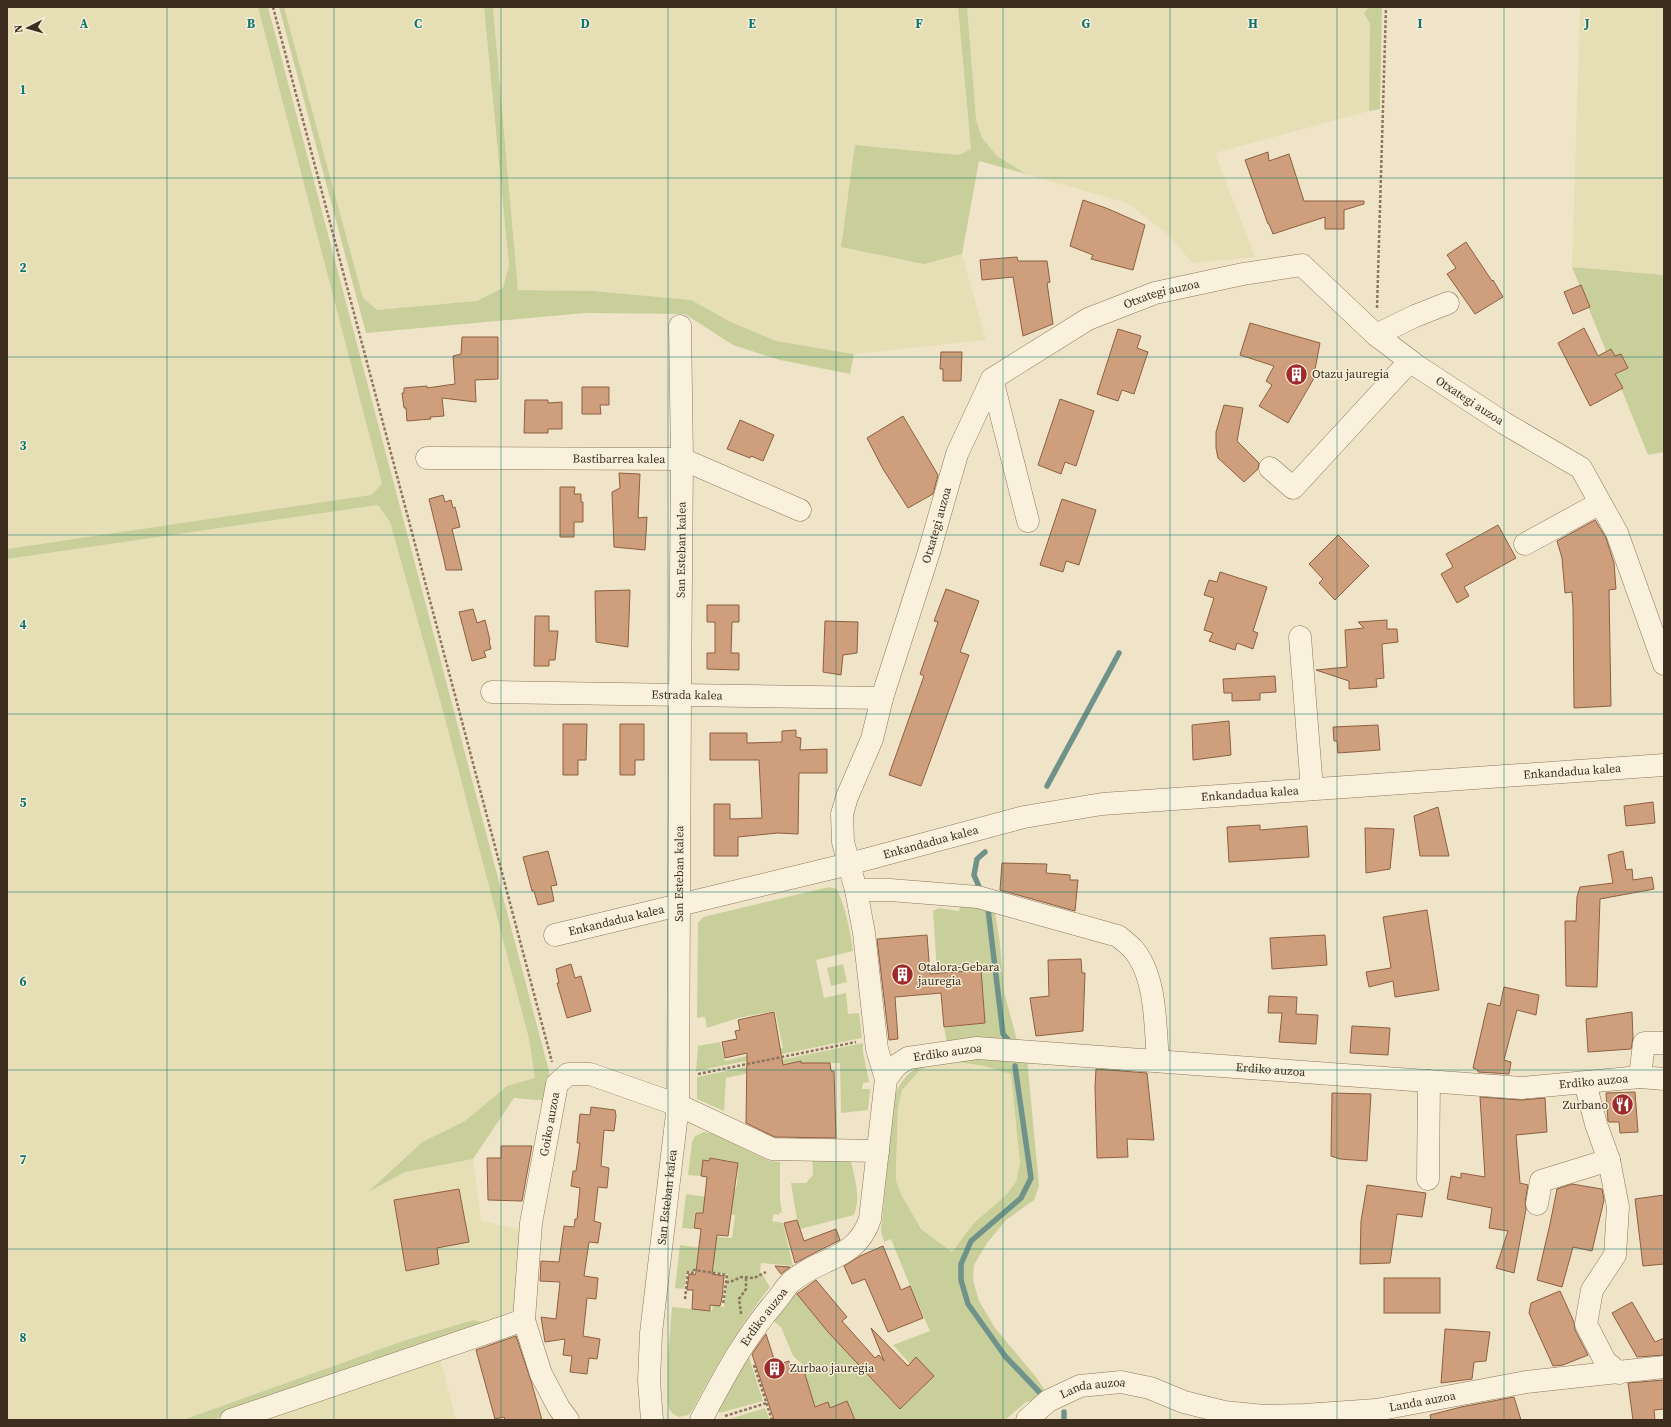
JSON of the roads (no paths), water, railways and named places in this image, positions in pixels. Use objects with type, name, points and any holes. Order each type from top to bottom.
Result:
[{"type":"street","name":"Otxategi auzoa","points":[[849,864],[843,842],[842,814],[847,798],[872,739],[882,698],[929,552],[957,454],[992,379],[1088,319],[1155,293],[1243,274],[1302,265],[1376,335],[1410,361],[1504,423],[1581,468],[1617,533],[1664,664]]},
{"type":"street","points":[[1376,335],[1415,316],[1448,304]]},
{"type":"street","name":"San Esteban kalea","points":[[652,1420],[649,1381],[651,1333],[678,1105],[682,459],[680,326]]},
{"type":"street","points":[[1270,468],[1293,488],[1410,361]]},
{"type":"street","points":[[992,379],[1028,521]]},
{"type":"street","name":"Bastibarrea kalea","points":[[427,458],[682,459],[800,510]]},
{"type":"street","points":[[1525,544],[1600,503]]},
{"type":"street","name":"Enkandadua kalea","points":[[1300,637],[1312,789]]},
{"type":"street","name":"Estrada kalea","points":[[492,692],[882,698]]},
{"type":"street","name":"Enkandadua kalea","points":[[555,935],[849,864],[1024,817],[1102,804],[1664,765]]},
{"type":"street","name":"Erdiko auzoa","points":[[710,1419],[741,1347],[766,1312],[792,1282],[851,1249],[860,1240],[870,1219],[886,1079],[877,1049],[864,932],[856,890],[849,864]]},
{"type":"street","points":[[856,890],[890,890],[978,897],[1118,936],[1133,949],[1145,969],[1152,993],[1158,1061]]},
{"type":"street","points":[[1640,1076],[1644,1043],[1664,1043]]},
{"type":"street","name":"Erdiko auzoa","points":[[886,1079],[897,1065],[908,1058],[977,1048],[1522,1088],[1585,1083],[1640,1076],[1664,1079]]},
{"type":"street","name":"Goiko auzoa","points":[[568,1420],[559,1408],[541,1374],[524,1320],[531,1223],[557,1084],[568,1074],[590,1074],[678,1105],[772,1149],[878,1151]]},
{"type":"street","points":[[1428,1179],[1429,1081]]},
{"type":"street","points":[[1585,1083],[1596,1124],[1609,1160],[1618,1207],[1615,1255],[1592,1290],[1586,1324],[1604,1361],[1618,1373]]},
{"type":"street","points":[[1537,1204],[1541,1181],[1609,1160]]},
{"type":"street","points":[[231,1420],[524,1320]]},
{"type":"street","name":"Landa auzoa","points":[[1027,1420],[1048,1401],[1080,1386],[1120,1382],[1150,1388],[1184,1402],[1224,1412],[1264,1416],[1376,1410],[1526,1382],[1664,1367]]},
{"type":"waterway","points":[[1047,786],[1119,653]]},
{"type":"waterway","points":[[980,889],[974,875],[977,859],[985,852]]},
{"type":"waterway","points":[[988,909],[1003,1034],[1011,1043]]},
{"type":"waterway","points":[[1015,1066],[1031,1178],[1021,1198],[971,1241],[961,1264],[961,1280],[968,1304],[1005,1356],[1043,1396]]},
{"type":"waterway","points":[[1064,1412],[1064,1420]]},
{"type":"place","name":"Otazu jauregia","points":[[1296,374]]},
{"type":"place","name":"Otalora-Gebara jauregia","points":[[903,974]]},
{"type":"place","name":"Zurbano","points":[[1623,1105]]},
{"type":"place","name":"Zurbao jauregia","points":[[774,1368]]}]
